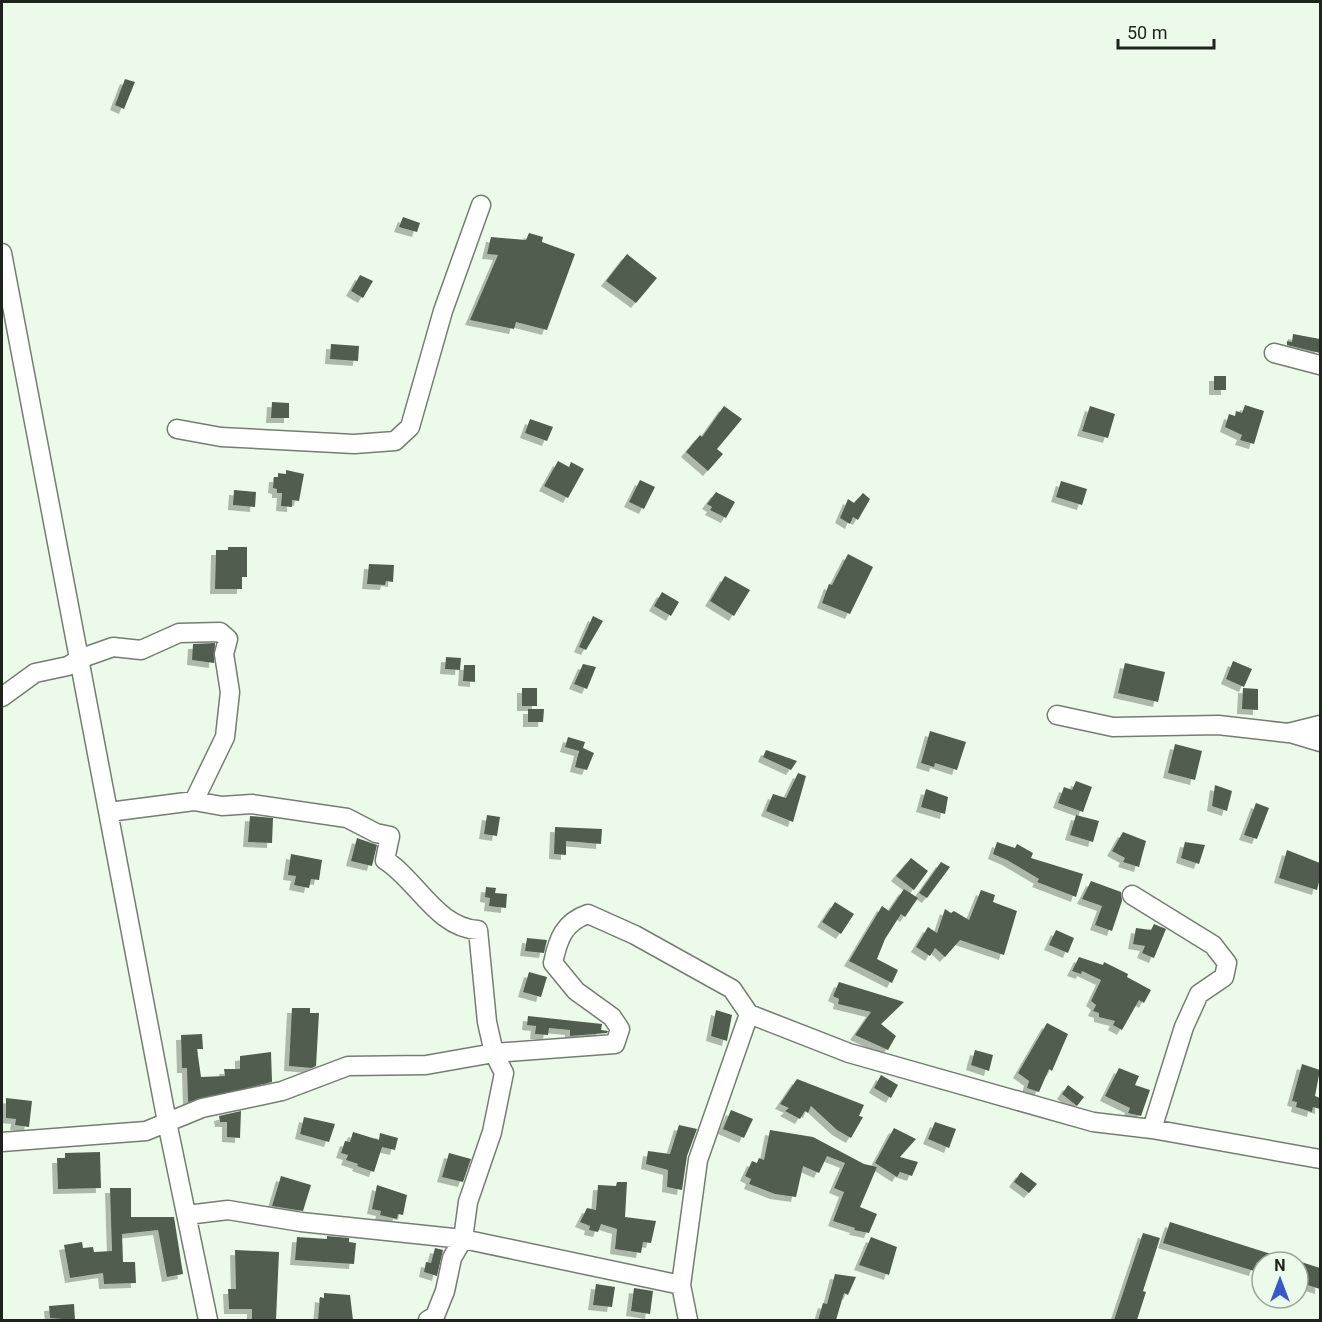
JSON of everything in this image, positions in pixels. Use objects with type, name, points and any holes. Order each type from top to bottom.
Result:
[{"type":"street","points":[[177,429],[221,437],[354,444],[395,441],[410,427],[442,310],[481,205]]},
{"type":"street","points":[[2,253],[167,1122],[208,1320]]},
{"type":"street","points":[[1274,353],[1320,365]]},
{"type":"street","points":[[2,697],[35,673],[68,666],[80,658],[113,647],[141,650],[179,633],[220,632],[228,639],[224,654],[230,692],[225,737],[194,801]]},
{"type":"street","points":[[1057,715],[1113,727],[1218,725],[1288,733],[1320,742]]},
{"type":"street","points":[[1288,733],[1320,725]]},
{"type":"street","points":[[109,813],[194,801],[222,806],[252,804],[346,818],[376,833],[390,836],[385,860],[454,923],[462,929],[478,930],[487,1022],[494,1053],[504,1073],[492,1132],[468,1202],[464,1239],[453,1258],[445,1291],[435,1316],[428,1320]]},
{"type":"street","points":[[1132,895],[1213,945],[1227,963],[1224,977],[1199,994],[1184,1028],[1152,1129]]},
{"type":"street","points":[[2,1142],[146,1131],[202,1108],[282,1091],[348,1066],[426,1065],[494,1053],[615,1044],[620,1029],[612,1017],[576,991],[553,963],[557,943],[573,920],[588,914],[635,934],[732,989],[749,1014],[849,1053],[1093,1122],[1152,1129],[1320,1159]]},
{"type":"street","points":[[688,1320],[681,1285],[698,1160],[749,1014]]},
{"type":"street","points":[[187,1215],[228,1210],[301,1222],[464,1239],[681,1285]]},
{"type":"building","points":[[125,79],[135,82],[124,109],[115,105]]},
{"type":"building","points":[[403,217],[420,223],[417,232],[399,227]]},
{"type":"building","points":[[529,233],[543,237],[542,242],[575,254],[547,330],[516,322],[514,329],[470,320],[498,255],[487,254],[491,237],[526,240]]},
{"type":"building","points":[[627,254],[657,278],[636,303],[606,281]]},
{"type":"building","points":[[360,275],[373,281],[363,298],[351,291]]},
{"type":"building","points":[[1293,334],[1320,339],[1320,353],[1287,345],[1287,341],[1292,342]]},
{"type":"building","points":[[331,344],[359,346],[358,361],[330,359]]},
{"type":"building","points":[[1214,376],[1226,376],[1226,390],[1214,390]]},
{"type":"building","points":[[272,402],[289,403],[289,418],[271,418]]},
{"type":"building","points":[[1245,405],[1264,411],[1254,444],[1240,440],[1242,435],[1225,427],[1229,414],[1235,416],[1236,411],[1242,413]]},
{"type":"building","points":[[724,406],[742,419],[717,449],[723,454],[708,471],[686,452],[700,435],[702,437]]},
{"type":"building","points":[[1090,406],[1115,414],[1108,438],[1082,431]]},
{"type":"building","points":[[530,419],[553,427],[547,441],[525,433]]},
{"type":"building","points":[[558,461],[569,467],[571,462],[584,469],[568,498],[544,486]]},
{"type":"building","points":[[286,470],[304,474],[299,501],[292,500],[292,507],[281,506],[282,493],[277,493],[277,489],[273,488],[274,477],[278,477],[278,473],[286,474]]},
{"type":"building","points":[[640,480],[655,487],[644,509],[629,502]]},
{"type":"building","points":[[1061,481],[1087,489],[1082,505],[1056,497]]},
{"type":"building","points":[[234,490],[256,492],[255,507],[233,505]]},
{"type":"building","points":[[716,492],[735,502],[726,518],[710,510],[712,507],[707,504]]},
{"type":"building","points":[[863,493],[870,499],[858,520],[853,517],[850,524],[840,518],[848,499],[854,503]]},
{"type":"building","points":[[228,547],[247,547],[247,577],[242,577],[242,589],[215,589],[216,550],[228,550]]},
{"type":"building","points":[[848,554],[873,567],[850,614],[822,603],[829,584],[832,585]]},
{"type":"building","points":[[369,564],[394,565],[393,582],[386,581],[385,585],[367,584]]},
{"type":"building","points":[[725,576],[750,590],[734,616],[710,601]]},
{"type":"building","points":[[662,592],[679,602],[671,616],[654,606]]},
{"type":"building","points":[[593,616],[603,621],[586,650],[579,647]]},
{"type":"building","points":[[215,643],[214,663],[192,660],[193,644]]},
{"type":"building","points":[[446,657],[461,658],[460,670],[445,669]]},
{"type":"building","points":[[1233,661],[1252,669],[1244,687],[1226,679]]},
{"type":"building","points":[[1125,663],[1165,672],[1158,702],[1118,693]]},
{"type":"building","points":[[583,664],[596,667],[587,689],[574,684]]},
{"type":"building","points":[[464,665],[475,665],[475,682],[463,681]]},
{"type":"building","points":[[522,688],[537,688],[537,706],[522,706]]},
{"type":"building","points":[[1243,688],[1258,689],[1258,710],[1242,709]]},
{"type":"building","points":[[528,709],[544,709],[543,722],[528,722]]},
{"type":"building","points":[[930,731],[966,742],[957,770],[935,763],[934,767],[921,763]]},
{"type":"building","points":[[568,737],[585,742],[583,748],[594,753],[587,770],[575,767],[579,751],[565,747]]},
{"type":"building","points":[[1175,744],[1202,751],[1195,780],[1168,773]]},
{"type":"building","points":[[766,750],[797,761],[791,770],[763,757]]},
{"type":"building","points":[[798,773],[806,776],[793,822],[766,811],[773,794],[786,798]]},
{"type":"building","points":[[1076,781],[1092,787],[1083,812],[1058,803],[1064,787],[1072,790]]},
{"type":"building","points":[[1215,785],[1232,791],[1227,811],[1212,806]]},
{"type":"building","points":[[926,789],[948,797],[945,814],[921,807]]},
{"type":"building","points":[[1256,803],[1269,808],[1257,839],[1244,835]]},
{"type":"building","points":[[487,815],[500,817],[497,836],[484,834]]},
{"type":"building","points":[[1076,815],[1099,821],[1093,842],[1070,835]]},
{"type":"building","points":[[250,816],[273,818],[272,843],[248,842]]},
{"type":"building","points":[[555,827],[602,829],[601,844],[566,841],[566,855],[554,854]]},
{"type":"building","points":[[1123,832],[1146,841],[1139,867],[1123,862],[1125,858],[1112,851]]},
{"type":"building","points":[[357,838],[377,845],[372,866],[351,861]]},
{"type":"building","points":[[997,842],[1015,848],[1017,844],[1033,853],[1031,858],[1083,874],[1076,897],[1037,882],[1039,879],[993,854]]},
{"type":"building","points":[[1185,842],[1205,845],[1199,864],[1181,858]]},
{"type":"building","points":[[1287,850],[1320,863],[1317,890],[1279,878]]},
{"type":"building","points":[[291,854],[322,860],[319,880],[311,879],[309,888],[294,885],[296,876],[288,875]]},
{"type":"building","points":[[911,858],[928,871],[914,890],[896,876]]},
{"type":"building","points":[[941,862],[950,867],[927,898],[919,893]]},
{"type":"building","points":[[1091,881],[1121,892],[1122,901],[1112,931],[1095,925],[1102,906],[1082,899]]},
{"type":"building","points":[[486,887],[496,888],[495,893],[507,894],[506,908],[489,906],[490,898],[485,897]]},
{"type":"building","points":[[904,889],[918,898],[905,917],[901,914],[885,939],[877,959],[898,970],[892,983],[849,961],[882,906],[889,911]]},
{"type":"building","points":[[981,890],[995,895],[993,902],[1017,911],[1004,955],[960,940],[945,957],[935,948],[930,956],[916,947],[928,927],[937,933],[945,909],[951,913],[954,911],[969,920]]},
{"type":"building","points":[[835,902],[854,914],[841,934],[822,922]]},
{"type":"building","points":[[1154,924],[1166,929],[1154,958],[1142,953],[1145,946],[1133,944],[1136,928],[1151,930]]},
{"type":"building","points":[[1056,930],[1074,938],[1068,953],[1049,945]]},
{"type":"building","points":[[527,938],[547,940],[544,953],[525,951]]},
{"type":"building","points":[[1079,957],[1103,965],[1104,962],[1128,974],[1127,977],[1151,990],[1144,1003],[1139,1000],[1122,1030],[1113,1025],[1115,1021],[1099,1017],[1099,1013],[1093,1011],[1096,1005],[1091,1001],[1101,980],[1082,971],[1081,974],[1072,971]]},
{"type":"building","points":[[529,972],[547,977],[541,997],[523,992]]},
{"type":"building","points":[[839,982],[904,1002],[881,1024],[896,1036],[888,1050],[855,1035],[871,1012],[838,1004],[839,999],[833,996]]},
{"type":"building","points":[[292,1008],[310,1008],[310,1013],[319,1013],[316,1066],[312,1068],[289,1066]]},
{"type":"building","points":[[716,1010],[732,1015],[727,1041],[711,1036]]},
{"type":"building","points":[[528,1016],[602,1024],[601,1030],[608,1031],[607,1033],[570,1036],[570,1030],[549,1028],[548,1035],[535,1034],[536,1026],[527,1025]]},
{"type":"building","points":[[1047,1023],[1068,1034],[1052,1071],[1049,1069],[1039,1092],[1027,1088],[1029,1081],[1018,1073]]},
{"type":"building","points":[[202,1034],[203,1049],[197,1049],[201,1077],[225,1076],[224,1069],[240,1069],[240,1056],[271,1052],[272,1082],[188,1102],[187,1068],[182,1068],[181,1035]]},
{"type":"building","points":[[975,1050],[993,1055],[989,1071],[971,1065]]},
{"type":"building","points":[[1302,1064],[1320,1070],[1315,1096],[1320,1098],[1320,1109],[1313,1107],[1312,1112],[1296,1107],[1297,1102],[1292,1101]]},
{"type":"building","points":[[1119,1068],[1139,1076],[1135,1085],[1150,1090],[1141,1116],[1128,1113],[1130,1108],[1105,1096]]},
{"type":"building","points":[[881,1075],[898,1085],[891,1098],[874,1088]]},
{"type":"building","points":[[797,1079],[864,1105],[859,1116],[863,1117],[851,1138],[837,1130],[811,1106],[808,1113],[805,1111],[800,1119],[785,1111],[789,1108],[780,1104]]},
{"type":"building","points":[[1068,1085],[1084,1097],[1077,1106],[1062,1094]]},
{"type":"building","points":[[6,1098],[32,1101],[29,1127],[15,1125],[16,1119],[6,1118]]},
{"type":"building","points":[[731,1110],[753,1119],[744,1138],[723,1129]]},
{"type":"building","points":[[241,1111],[240,1138],[227,1137],[227,1122],[220,1122],[219,1116]]},
{"type":"building","points":[[304,1117],[335,1124],[329,1142],[300,1134]]},
{"type":"building","points":[[935,1122],[956,1129],[949,1148],[928,1139]]},
{"type":"building","points":[[679,1125],[697,1129],[687,1156],[682,1190],[667,1187],[668,1170],[646,1164],[648,1151],[670,1154]]},
{"type":"building","points":[[894,1128],[916,1139],[900,1157],[918,1162],[912,1176],[900,1172],[897,1177],[875,1163]]},
{"type":"building","points":[[770,1130],[813,1137],[864,1164],[877,1167],[860,1207],[877,1214],[869,1233],[854,1230],[855,1228],[833,1221],[844,1192],[834,1188],[845,1163],[827,1156],[819,1173],[803,1166],[796,1197],[775,1194],[749,1184],[751,1179],[745,1176],[752,1161],[757,1163],[759,1158],[764,1160]]},
{"type":"building","points":[[353,1132],[379,1140],[380,1133],[398,1138],[395,1150],[382,1147],[374,1172],[357,1166],[358,1164],[346,1160],[348,1155],[341,1153],[345,1141],[350,1142]]},
{"type":"building","points":[[100,1152],[101,1188],[58,1189],[57,1158],[65,1158],[65,1153]]},
{"type":"building","points":[[449,1153],[471,1159],[463,1182],[442,1177]]},
{"type":"building","points":[[1021,1172],[1037,1184],[1029,1193],[1014,1182]]},
{"type":"building","points":[[281,1176],[311,1185],[303,1211],[272,1206]]},
{"type":"building","points":[[617,1182],[627,1182],[625,1217],[656,1221],[651,1243],[643,1242],[641,1253],[615,1249],[617,1229],[601,1224],[598,1232],[589,1230],[590,1226],[580,1222],[587,1208],[596,1210],[598,1185],[616,1186]]},
{"type":"building","points":[[377,1185],[407,1195],[403,1215],[398,1214],[397,1219],[380,1215],[381,1211],[372,1209]]},
{"type":"building","points":[[110,1188],[131,1188],[131,1217],[174,1217],[183,1274],[167,1277],[158,1230],[122,1234],[123,1262],[135,1262],[136,1283],[104,1284],[103,1273],[70,1278],[64,1245],[82,1242],[83,1248],[93,1247],[94,1252],[112,1251]]},
{"type":"building","points":[[1170,1222],[1258,1250],[1250,1250],[1250,1270],[1163,1243]]},
{"type":"building","points":[[1143,1233],[1160,1238],[1143,1291],[1146,1292],[1137,1320],[1114,1320]]},
{"type":"building","points":[[327,1236],[349,1238],[349,1242],[356,1243],[354,1264],[295,1260],[297,1237],[327,1239]]},
{"type":"building","points":[[871,1237],[897,1247],[889,1275],[859,1265]]},
{"type":"building","points":[[435,1248],[443,1250],[437,1276],[424,1272],[426,1262],[431,1263]]},
{"type":"building","points":[[235,1250],[279,1252],[276,1320],[252,1320],[252,1309],[229,1309],[228,1289],[236,1289]]},
{"type":"building","points":[[1310,1265],[1320,1268],[1320,1289],[1310,1286]]},
{"type":"building","points":[[835,1274],[856,1277],[848,1295],[844,1293],[836,1320],[818,1320],[823,1303],[827,1304]]},
{"type":"building","points":[[596,1284],[615,1287],[612,1307],[593,1305]]},
{"type":"building","points":[[634,1288],[653,1291],[650,1314],[631,1311]]},
{"type":"building","points":[[324,1293],[350,1295],[353,1320],[318,1320],[320,1297],[324,1298]]},
{"type":"building","points":[[74,1304],[75,1320],[50,1318],[49,1306]]}]
